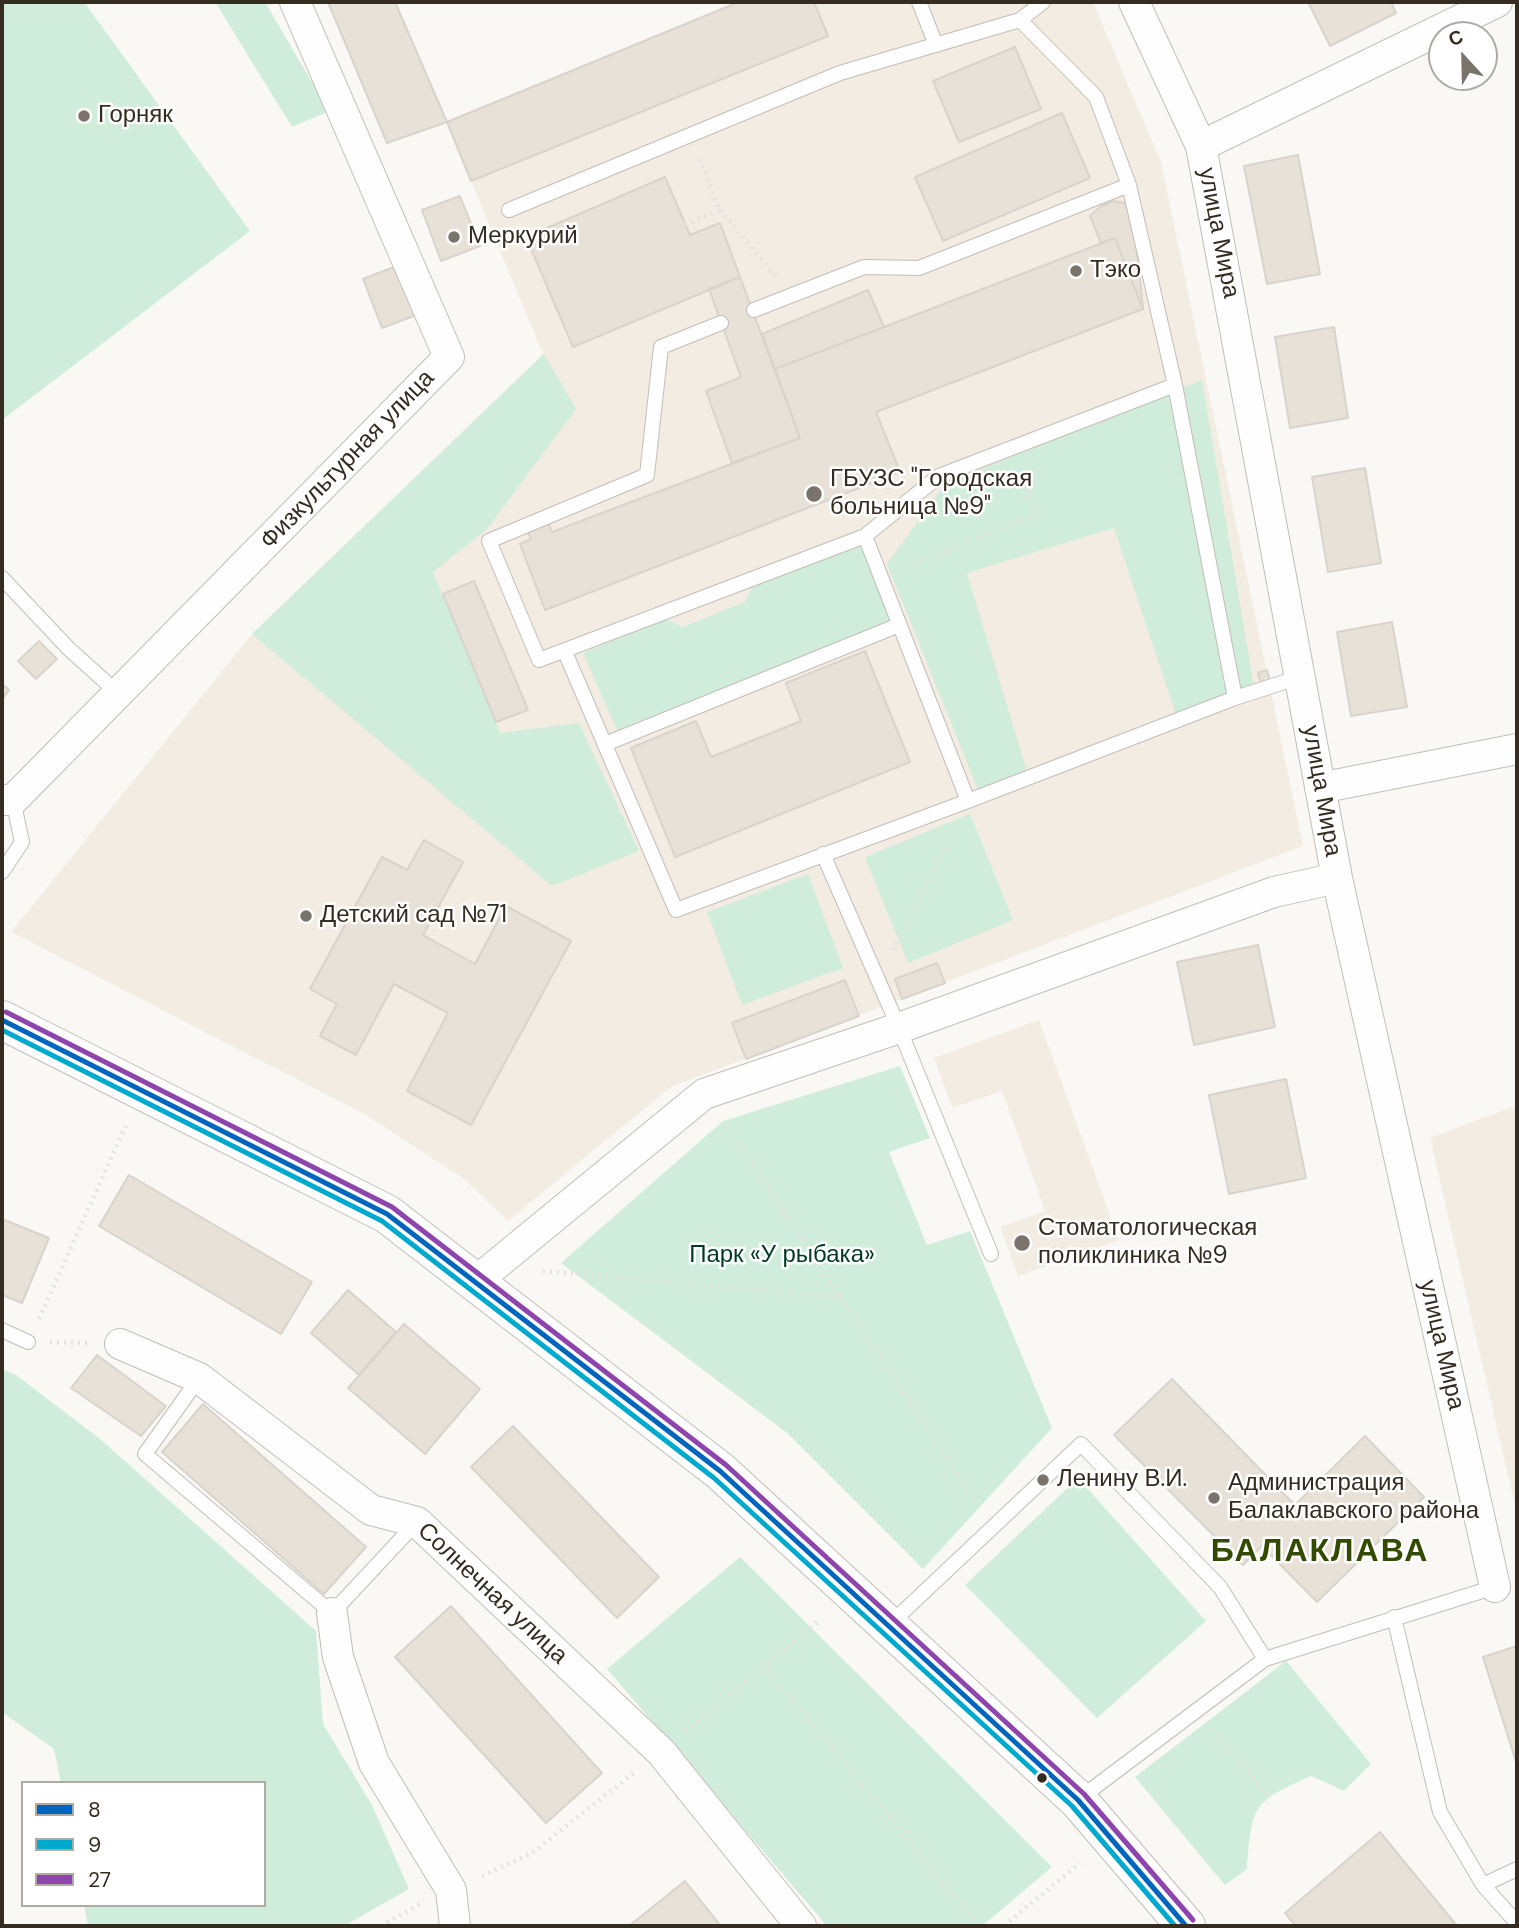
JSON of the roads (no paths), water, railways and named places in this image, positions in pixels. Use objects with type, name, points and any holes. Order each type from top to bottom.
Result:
[{"type":"main road","points":[[2,1020],[387,1214],[720,1471],[1078,1800],[1186,1926]]},
{"type":"street","name":"Физкультурная улица","points":[[7,800],[119,694],[449,357],[295,2]]},
{"type":"street","name":"улица Мира","points":[[1134,2],[1201,146],[1337,878],[1495,1587]]},
{"type":"street","points":[[1201,146],[1497,2]]},
{"type":"street","points":[[1320,788],[1517,749]]},
{"type":"street","points":[[475,1282],[704,1094],[899,1028],[1274,892],[1337,878]]},
{"type":"street","name":"Солнечная улица","points":[[120,1344],[199,1378],[371,1510],[417,1522],[661,1752],[801,1926]]},
{"type":"street","points":[[332,1613],[338,1657],[374,1763],[450,1890],[455,1926]]},
{"type":"lane","points":[[919,2],[936,45]]},
{"type":"lane","points":[[509,210],[841,74],[1020,20],[1043,2]]},
{"type":"lane","points":[[1020,20],[1096,97],[1129,185],[1175,385],[1235,698]]},
{"type":"lane","points":[[754,310],[864,267],[919,268],[1129,185]]},
{"type":"lane","points":[[721,323],[661,347],[648,475],[489,541],[539,660],[865,536],[939,476],[1175,385]]},
{"type":"lane","points":[[865,536],[968,801]]},
{"type":"lane","points":[[2,578],[69,649],[119,694]]},
{"type":"lane","points":[[605,744],[899,625]]},
{"type":"lane","points":[[565,652],[676,910],[1235,698],[1300,677]]},
{"type":"lane","points":[[2,872],[22,842],[7,800]]},
{"type":"lane","points":[[823,854],[899,1028],[991,1254]]},
{"type":"lane","points":[[2,1330],[29,1342]]},
{"type":"lane","points":[[199,1378],[145,1454],[332,1613],[417,1522]]},
{"type":"lane","points":[[888,1625],[1081,1444],[1220,1587],[1265,1659]]},
{"type":"lane","points":[[1078,1800],[1265,1659],[1495,1587]]},
{"type":"lane","points":[[1394,1617],[1440,1812],[1483,1885],[1517,1923]]},
{"type":"lane","points":[[1483,1885],[1517,1869]]},
{"type":"place","name":"Горняк","points":[[84,116]]},
{"type":"place","name":"Меркурий","points":[[454,237]]},
{"type":"place","name":"Тэко","points":[[1076,271]]},
{"type":"place","name":"ГБУЗС \"Городская больница №9\"","points":[[814,494]]},
{"type":"place","name":"Детский сад №71","points":[[306,916]]},
{"type":"place","name":"Стоматологическая поликлиника №9","points":[[1022,1243]]},
{"type":"place","name":"Ленину В.И.","points":[[1043,1480]]},
{"type":"place","name":"Администрация Балаклавского района","points":[[1214,1498]]},
{"type":"district","name":"БАЛАКЛАВА","points":[[1320,1553]]},
{"type":"park label","name":"Парк «У рыбака»","points":[[782,1256]]}]
